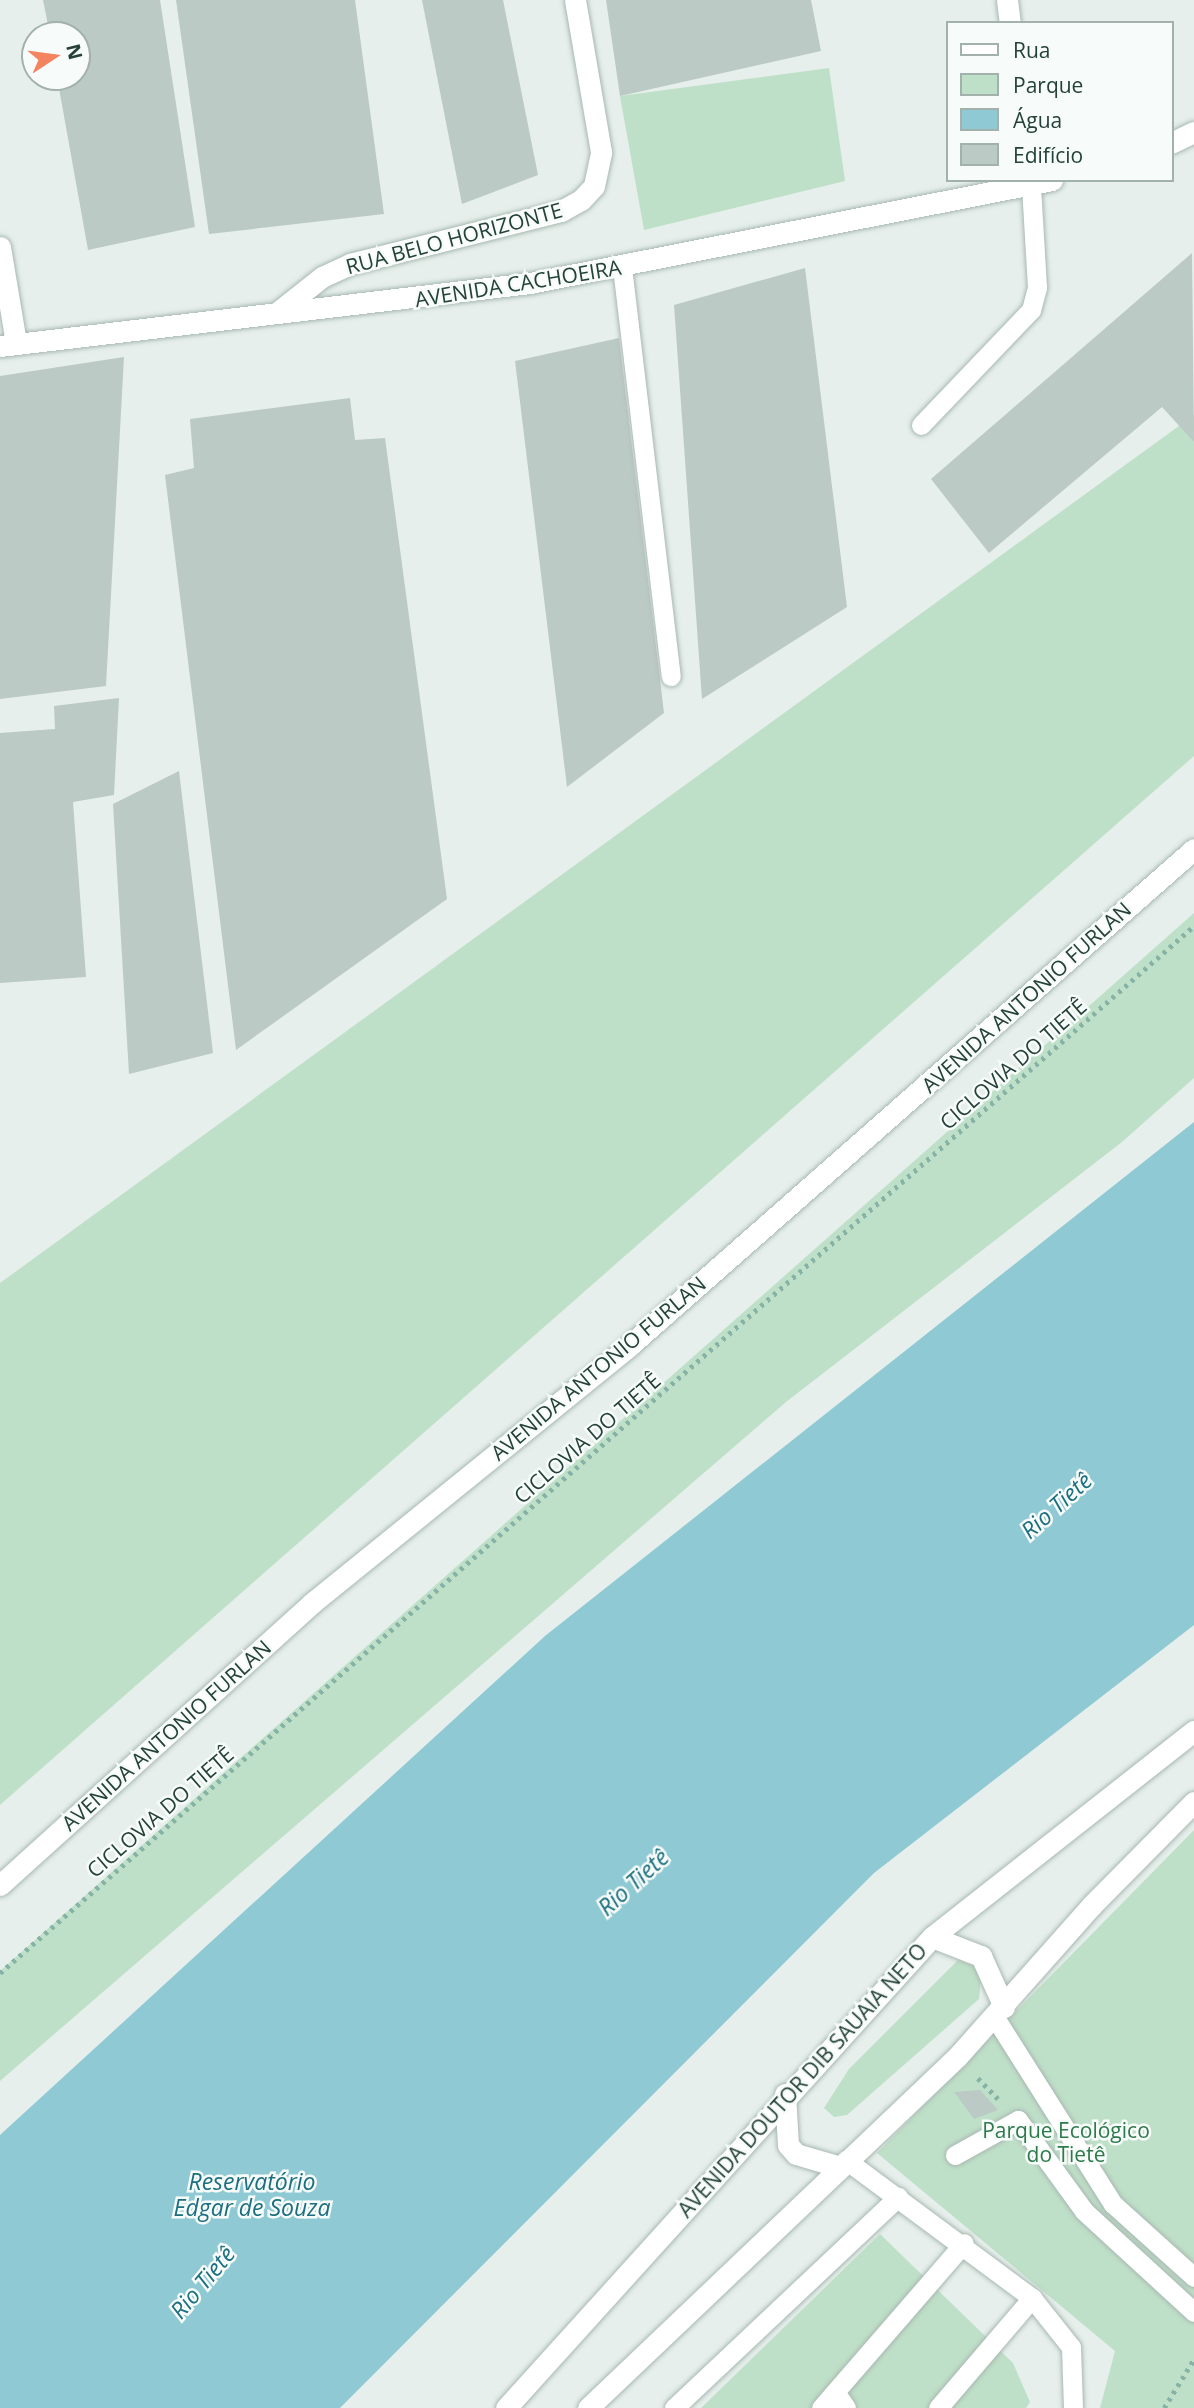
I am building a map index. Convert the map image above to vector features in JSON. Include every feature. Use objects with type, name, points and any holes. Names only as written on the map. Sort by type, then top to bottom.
[{"type":"main road","name":"RUA BELO HORIZONTE","points":[[278,313],[322,276],[350,264],[561,211],[594,186],[601,152],[599,111],[575,0]]},
{"type":"main road","points":[[1007,0],[1010,21]]},
{"type":"main road","points":[[1173,142],[1194,132]]},
{"type":"main road","name":"AVENIDA CACHOEIRA","points":[[8,344],[438,297],[622,267],[1030,183]]},
{"type":"main road","points":[[0,247],[8,344]]},
{"type":"main road","name":"AVENIDA ANTONIO FURLAN","points":[[0,1885],[312,1603],[629,1346],[1194,849]]},
{"type":"main road","name":"AVENIDA DOUTOR DIB SAUAIA NETO","points":[[506,2408],[785,2094],[932,1937],[1194,1731]]},
{"type":"main road","points":[[587,2408],[841,2163],[957,2057],[1092,1905],[1194,1802]]},
{"type":"main road","points":[[932,1937],[981,1956],[999,2012]]},
{"type":"main road","points":[[785,2094],[788,2145],[796,2154],[841,2163]]},
{"type":"lane","points":[[921,425],[1031,310],[1037,287],[1030,183]]},
{"type":"lane","points":[[622,267],[671,676]]},
{"type":"lane","points":[[999,2012],[1113,2204],[1194,2277]]},
{"type":"lane","points":[[955,2155],[1018,2120],[1084,2211],[1194,2312]]},
{"type":"lane","points":[[841,2163],[898,2197],[964,2244],[1032,2298],[1071,2347],[1073,2408]]},
{"type":"lane","points":[[674,2408],[898,2197]]},
{"type":"lane","points":[[821,2408],[840,2400],[964,2244]]},
{"type":"lane","points":[[938,2408],[1032,2298]]},
{"type":"path","name":"CICLOVIA DO TIETÊ","points":[[0,1973],[1194,926]]},
{"type":"path","points":[[957,2057],[1018,2120]]},
{"type":"path","points":[[1164,2408],[1194,2359]]},
{"type":"green space","points":[[829,68],[845,181],[644,230],[620,96]]},
{"type":"green space","points":[[1194,415],[1194,756],[0,1805],[0,1283]]},
{"type":"green space","points":[[1194,913],[1194,1078],[1122,1142],[786,1402],[0,2081],[0,1971]]},
{"type":"green space","name":"Parque Ecológico do Tietê","points":[[1194,1830],[1194,2408],[1100,2408],[1115,2351],[877,2153]]},
{"type":"green space","points":[[958,1960],[982,1969],[979,1999],[847,2115],[834,2117],[824,2108],[849,2069]]},
{"type":"green space","points":[[880,2234],[1013,2363],[1030,2402],[1026,2408],[701,2408]]},
{"type":"water","name":"Reservatório Edgar de Souza","points":[[1194,1122],[1194,1625],[874,1873],[340,2408],[0,2408],[0,2135],[545,1636]]},
{"type":"building","points":[[43,0],[160,0],[195,227],[88,250],[60,91],[91,91],[91,21],[47,21]]},
{"type":"building","points":[[176,0],[355,0],[384,214],[209,234]]},
{"type":"building","points":[[422,0],[503,0],[538,175],[462,204]]},
{"type":"building","points":[[606,0],[811,0],[821,51],[620,96]]},
{"type":"building","points":[[1192,253],[1194,442],[1162,407],[989,553],[931,479]]},
{"type":"building","points":[[805,268],[847,607],[702,699],[674,305]]},
{"type":"building","points":[[619,338],[664,713],[567,787],[515,361]]},
{"type":"building","points":[[124,357],[106,686],[0,699],[0,376]]},
{"type":"building","points":[[350,398],[355,440],[385,438],[447,899],[236,1050],[165,475],[194,468],[190,419]]},
{"type":"building","points":[[119,698],[114,795],[73,802],[86,977],[0,983],[0,733],[55,729],[54,706]]},
{"type":"building","points":[[179,771],[213,1053],[129,1074],[113,804]]},
{"type":"building","points":[[980,2090],[998,2110],[974,2119],[954,2092]]},
{"type":"water label","name":"Rio Tietê","points":[[1056,1505]]},
{"type":"water label","name":"Rio Tietê","points":[[633,1882]]},
{"type":"water label","name":"Rio Tietê","points":[[202,2282]]}]
